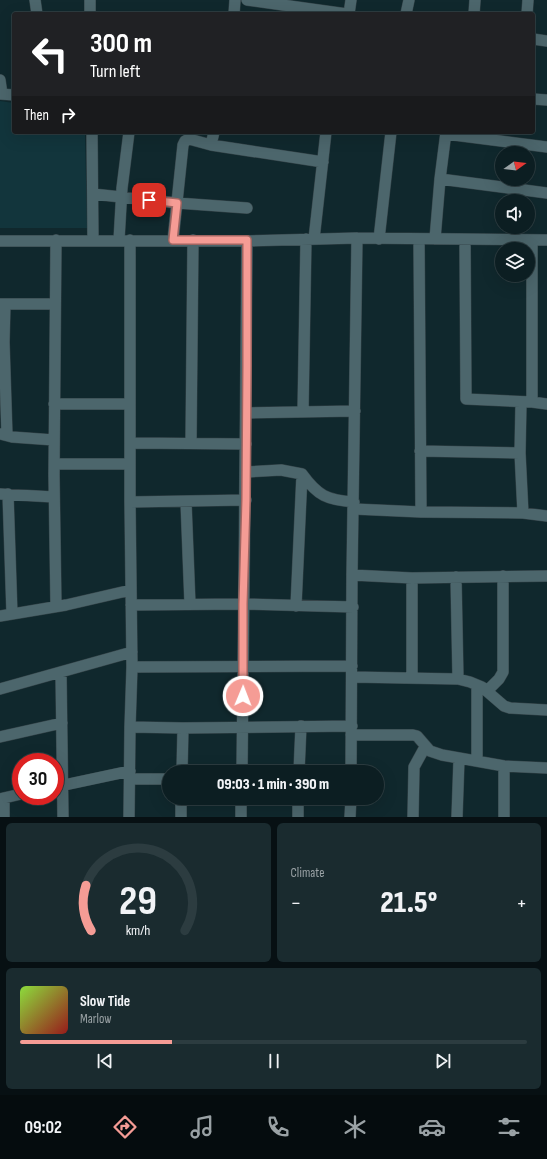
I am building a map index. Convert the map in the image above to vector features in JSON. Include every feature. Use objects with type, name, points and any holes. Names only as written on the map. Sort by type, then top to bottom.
[{"type":"street","points":[[35,0],[37,12]]},
{"type":"street","points":[[90,0],[90,12]]},
{"type":"street","points":[[234,12],[236,0]]},
{"type":"street","points":[[247,0],[329,12]]},
{"type":"street","points":[[348,12],[351,0]]},
{"type":"street","points":[[406,12],[409,0]]},
{"type":"street","points":[[474,12],[475,0]]},
{"type":"street","points":[[527,12],[528,0]]},
{"type":"street","points":[[535,39],[547,41]]},
{"type":"street","points":[[0,80],[1,94],[12,95]]},
{"type":"street","points":[[535,99],[547,100]]},
{"type":"street","points":[[92,134],[93,240]]},
{"type":"street","points":[[119,240],[121,196],[129,134]]},
{"type":"street","points":[[211,145],[214,134]]},
{"type":"street","points":[[303,412],[310,239],[323,162],[326,134]]},
{"type":"street","points":[[379,238],[391,134]]},
{"type":"street","points":[[435,239],[440,179],[446,134]]},
{"type":"street","points":[[453,134],[547,147]]},
{"type":"street","points":[[173,240],[183,145],[185,141],[189,139],[211,145],[323,162]]},
{"type":"street","points":[[440,179],[547,193]]},
{"type":"street","points":[[92,194],[177,203],[247,208]]},
{"type":"street","points":[[351,765],[357,238]]},
{"type":"street","points":[[0,240],[247,240],[357,238],[547,240]]},
{"type":"street","points":[[420,239],[421,512]]},
{"type":"street","points":[[56,240],[54,404],[54,568],[56,606]]},
{"type":"street","points":[[129,817],[132,667],[130,590],[130,240]]},
{"type":"street","points":[[191,443],[193,240]]},
{"type":"street","points":[[242,765],[244,665],[243,604],[246,500],[247,240]]},
{"type":"street","points":[[465,240],[466,399],[547,404]]},
{"type":"street","points":[[523,513],[520,453],[527,402],[532,240]]},
{"type":"street","points":[[54,440],[4,435],[4,342],[2,304],[55,304]]},
{"type":"street","points":[[54,404],[130,404]]},
{"type":"street","points":[[246,413],[355,412]]},
{"type":"street","points":[[130,443],[246,444]]},
{"type":"street","points":[[420,451],[520,453]]},
{"type":"street","points":[[54,464],[130,464]]},
{"type":"street","points":[[246,472],[281,470],[302,474],[311,487],[326,497],[354,506],[421,512],[523,513],[547,516]]},
{"type":"street","points":[[296,606],[302,474]]},
{"type":"street","points":[[12,614],[4,494],[54,498]]},
{"type":"street","points":[[130,502],[246,500]]},
{"type":"street","points":[[186,502],[190,604]]},
{"type":"street","points":[[352,575],[412,578],[547,576]]},
{"type":"street","points":[[482,688],[499,679],[503,672],[503,576]]},
{"type":"street","points":[[456,577],[458,679]]},
{"type":"street","points":[[412,578],[412,678]]},
{"type":"street","points":[[0,616],[130,590]]},
{"type":"street","points":[[131,605],[243,604],[353,607]]},
{"type":"street","points":[[0,689],[132,652]]},
{"type":"street","points":[[132,667],[244,665],[352,671],[412,678],[458,679],[470,682],[482,688],[504,706],[510,708],[547,710]]},
{"type":"street","points":[[61,673],[62,723],[61,753]]},
{"type":"street","points":[[477,761],[482,688]]},
{"type":"street","points":[[0,737],[62,723]]},
{"type":"street","points":[[130,727],[242,728],[301,726],[413,735],[417,736],[430,751],[442,756],[504,766],[547,768]]},
{"type":"street","points":[[299,765],[301,726]]},
{"type":"street","points":[[182,765],[183,728]]},
{"type":"street","points":[[413,817],[414,767],[425,746]]},
{"type":"street","points":[[457,817],[459,759]]},
{"type":"street","points":[[504,766],[504,817]]},
{"type":"street","points":[[64,785],[130,775],[162,778]]},
{"type":"street","points":[[4,817],[2,798],[12,796]]},
{"type":"street","points":[[61,805],[63,817]]},
{"type":"street","points":[[181,805],[181,817]]},
{"type":"street","points":[[241,805],[241,817]]},
{"type":"street","points":[[298,805],[298,817]]},
{"type":"street","points":[[350,817],[351,805]]},
{"type":"shaded area","points":[[0,101],[12,103],[12,134],[85,134],[87,228],[0,228]]},
{"type":"route","points":[[149,200],[177,203],[173,240],[247,240],[246,500],[243,604],[243,696]]}]
